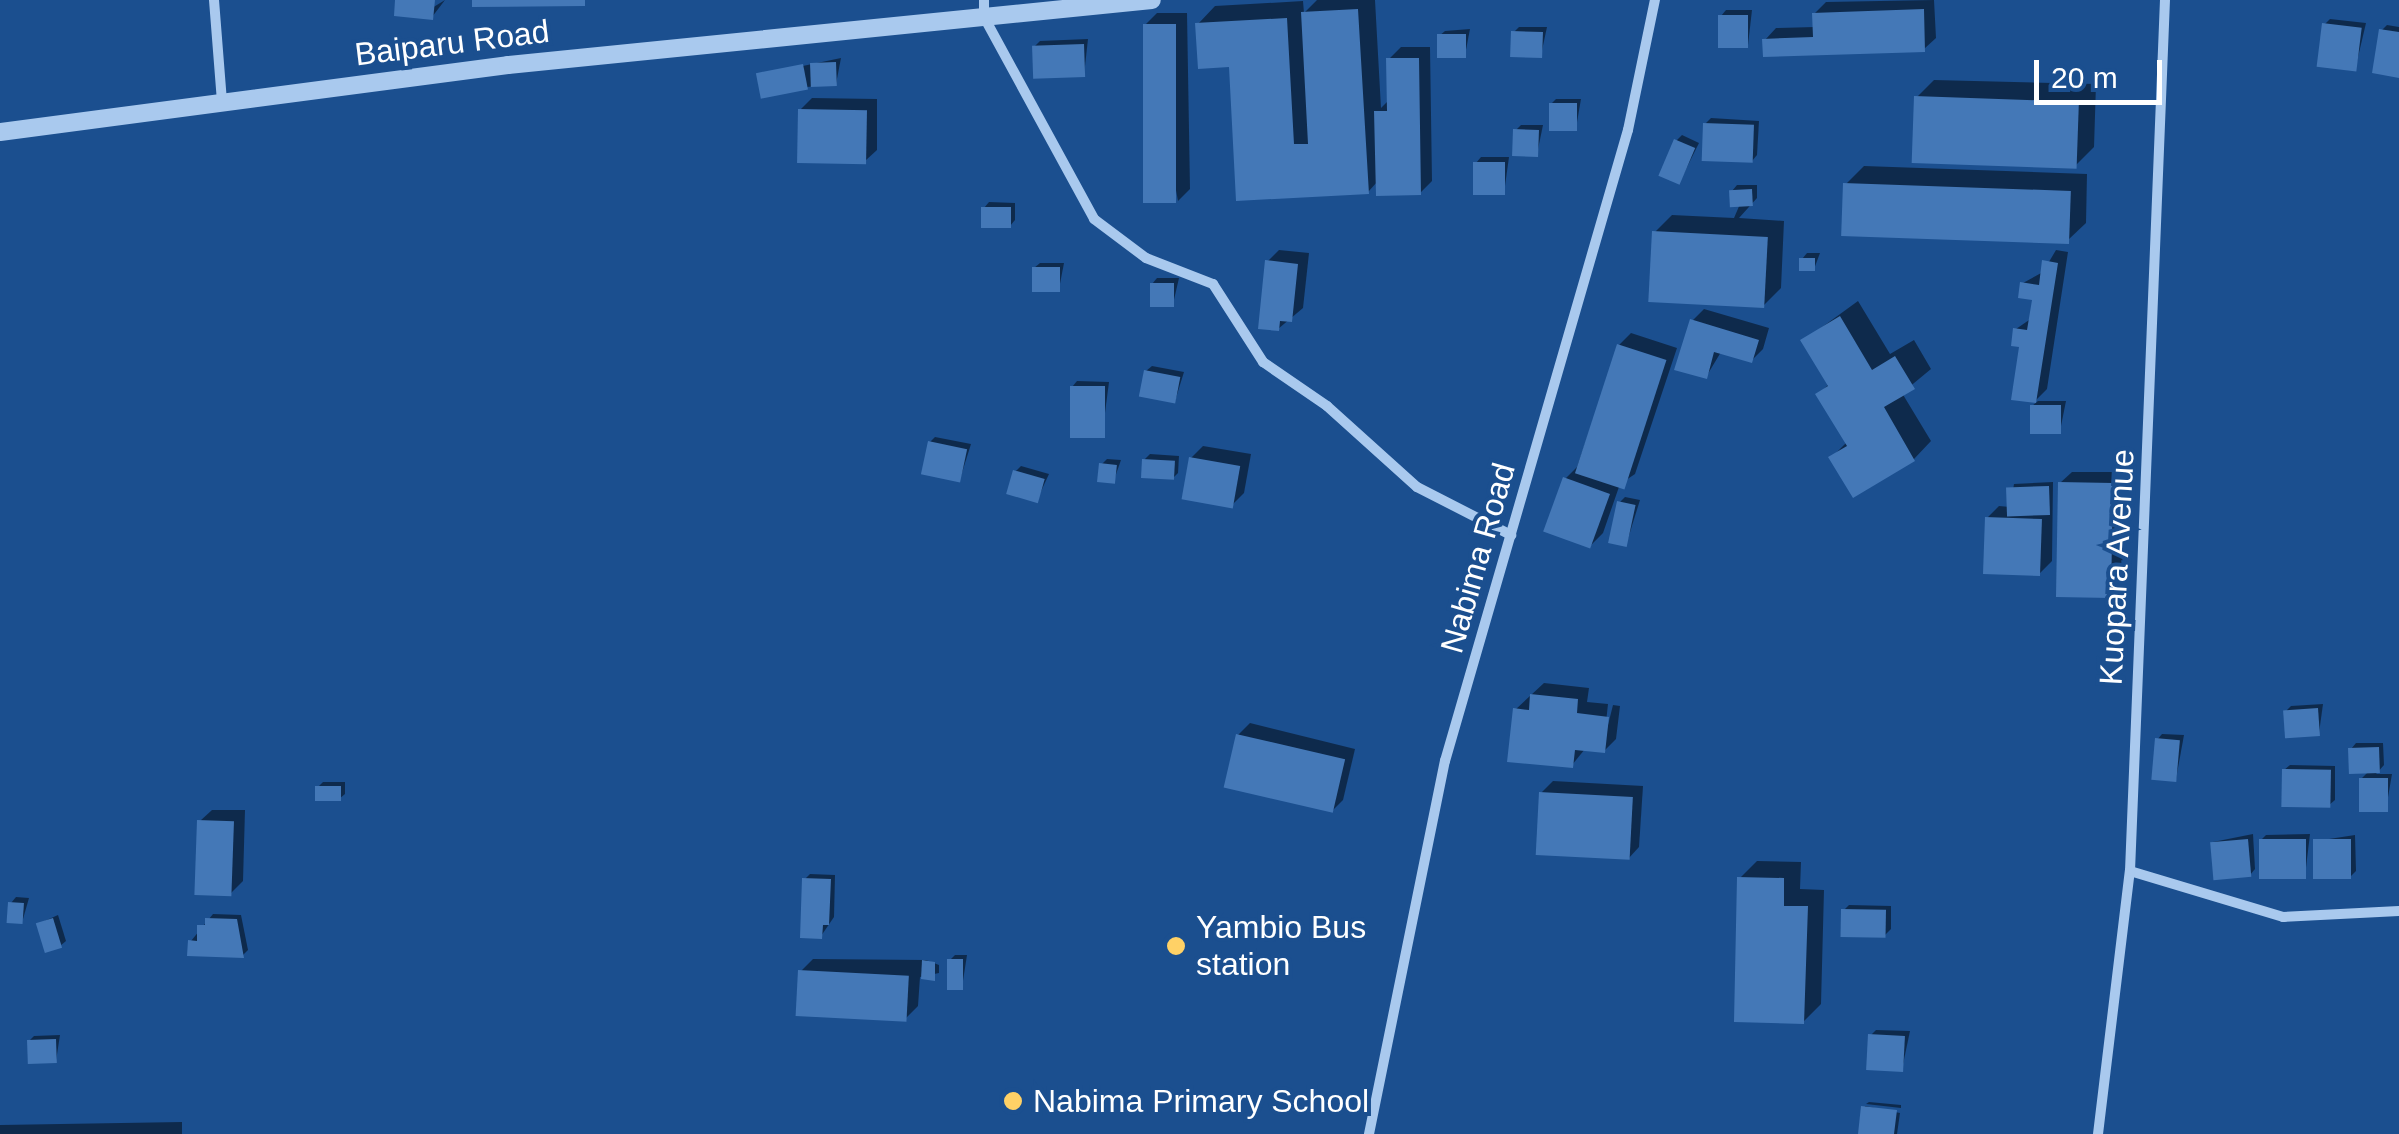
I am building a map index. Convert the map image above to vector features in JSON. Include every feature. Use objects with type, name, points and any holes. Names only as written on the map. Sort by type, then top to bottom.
[{"type":"street","points":[[214,0],[222,102]]},
{"type":"street","name":"Baiparu Road","points":[[0,132],[508,64],[984,8],[1152,0]]},
{"type":"street","name":"Nabima Road","points":[[1370,1134],[1445,761],[1628,130],[1656,0]]},
{"type":"street","name":"Kuopara Avenue","points":[[2098,1134],[2130,872],[2165,0]]},
{"type":"street","points":[[984,8],[1094,219],[1146,258],[1214,284],[1263,362],[1327,406],[1417,486],[1510,535]]},
{"type":"street","points":[[2130,872],[2283,917],[2399,911]]},
{"type":"building","points":[[395,0],[435,0],[433,20],[394,16]]},
{"type":"building","points":[[472,0],[585,0],[585,6],[472,7]]},
{"type":"building","points":[[1358,9],[1369,194],[1236,201],[1229,67],[1198,69],[1195,23],[1287,18],[1294,144],[1308,144],[1301,12]]},
{"type":"building","points":[[1924,9],[1925,52],[1763,57],[1762,39],[1813,37],[1812,13]]},
{"type":"building","points":[[1718,15],[1748,15],[1748,48],[1718,48]]},
{"type":"building","points":[[2322,23],[2362,28],[2356,72],[2317,67]]},
{"type":"building","points":[[1143,24],[1176,24],[1176,203],[1143,203]]},
{"type":"building","points":[[2379,29],[2399,32],[2399,78],[2372,73]]},
{"type":"building","points":[[1511,31],[1543,32],[1542,58],[1510,57]]},
{"type":"building","points":[[1437,34],[1466,34],[1466,58],[1437,58]]},
{"type":"building","points":[[1084,44],[1085,77],[1033,79],[1032,46]]},
{"type":"building","points":[[1386,58],[1419,58],[1421,195],[1376,196],[1374,111],[1387,111]]},
{"type":"building","points":[[836,62],[837,86],[811,87],[810,63]]},
{"type":"building","points":[[803,64],[808,90],[761,99],[756,73]]},
{"type":"building","points":[[1914,96],[2079,102],[2077,169],[1912,163]]},
{"type":"building","points":[[1549,103],[1577,103],[1577,131],[1549,131]]},
{"type":"building","points":[[798,109],[867,110],[866,164],[797,163]]},
{"type":"building","points":[[1703,123],[1754,125],[1753,163],[1702,161]]},
{"type":"building","points":[[1513,129],[1539,130],[1538,157],[1512,156]]},
{"type":"building","points":[[1674,139],[1695,148],[1680,185],[1658,176]]},
{"type":"building","points":[[1473,162],[1505,162],[1505,195],[1473,195]]},
{"type":"building","points":[[1843,183],[2071,191],[2069,244],[1841,236]]},
{"type":"building","points":[[1752,189],[1753,206],[1730,207],[1729,190]]},
{"type":"building","points":[[981,207],[1011,207],[1011,228],[981,228]]},
{"type":"building","points":[[1652,231],[1768,237],[1764,308],[1648,302]]},
{"type":"building","points":[[1799,258],[1815,258],[1815,271],[1799,271]]},
{"type":"building","points":[[1265,260],[1298,264],[1292,322],[1280,321],[1279,331],[1258,329]]},
{"type":"building","points":[[2042,260],[2058,263],[2036,403],[2011,400],[2019,347],[2011,346],[2013,328],[2027,330],[2032,300],[2018,298],[2020,282],[2039,285]]},
{"type":"building","points":[[1032,267],[1060,267],[1060,292],[1032,292]]},
{"type":"building","points":[[1150,283],[1174,283],[1174,307],[1150,307]]},
{"type":"building","points":[[1840,316],[1872,370],[1895,356],[1915,389],[1884,407],[1915,461],[1853,498],[1828,457],[1847,446],[1815,394],[1828,386],[1800,340]]},
{"type":"building","points":[[1690,319],[1759,340],[1752,363],[1714,352],[1707,379],[1674,370]]},
{"type":"building","points":[[1617,344],[1666,360],[1624,489],[1575,473]]},
{"type":"building","points":[[1144,370],[1180,377],[1175,404],[1139,397]]},
{"type":"building","points":[[1070,386],[1105,386],[1105,438],[1070,438]]},
{"type":"building","points":[[2030,405],[2061,405],[2061,434],[2030,434]]},
{"type":"building","points":[[928,441],[967,449],[960,483],[921,474]]},
{"type":"building","points":[[1189,457],[1240,466],[1233,508],[1182,499]]},
{"type":"building","points":[[1142,459],[1175,461],[1174,480],[1141,478]]},
{"type":"building","points":[[1099,463],[1117,465],[1115,484],[1097,482]]},
{"type":"building","points":[[1013,470],[1045,479],[1038,503],[1006,494]]},
{"type":"building","points":[[1563,477],[1610,494],[1590,549],[1543,532]]},
{"type":"building","points":[[2058,482],[2113,483],[2111,598],[2056,597]]},
{"type":"building","points":[[2049,486],[2050,515],[2007,516],[2006,488]]},
{"type":"building","points":[[1617,501],[1636,505],[1627,547],[1608,543]]},
{"type":"building","points":[[1985,517],[2042,519],[2040,576],[1983,574]]},
{"type":"building","points":[[1530,694],[1578,699],[1577,713],[1609,717],[1605,753],[1575,750],[1573,768],[1507,762],[1513,708],[1529,710]]},
{"type":"building","points":[[2318,708],[2320,736],[2285,738],[2283,710]]},
{"type":"building","points":[[1236,734],[1345,759],[1333,813],[1224,788]]},
{"type":"building","points":[[2155,738],[2180,740],[2176,782],[2151,780]]},
{"type":"building","points":[[2379,747],[2380,773],[2349,774],[2348,748]]},
{"type":"building","points":[[2282,769],[2331,770],[2330,808],[2281,807]]},
{"type":"building","points":[[2359,778],[2388,778],[2388,812],[2359,812]]},
{"type":"building","points":[[315,786],[341,786],[341,801],[315,801]]},
{"type":"building","points":[[1539,792],[1633,797],[1630,860],[1536,855]]},
{"type":"building","points":[[197,820],[234,821],[231,896],[194,895]]},
{"type":"building","points":[[2248,839],[2251,877],[2213,880],[2210,842]]},
{"type":"building","points":[[2259,839],[2306,839],[2306,879],[2259,879]]},
{"type":"building","points":[[2313,839],[2351,839],[2351,879],[2313,879]]},
{"type":"building","points":[[1737,877],[1784,878],[1784,906],[1808,906],[1804,1024],[1734,1022]]},
{"type":"building","points":[[802,878],[831,879],[829,925],[823,925],[822,939],[800,938]]},
{"type":"building","points":[[8,902],[24,903],[22,924],[7,923]]},
{"type":"building","points":[[1841,909],[1886,910],[1886,938],[1841,937]]},
{"type":"building","points":[[53,918],[62,948],[45,953],[36,923]]},
{"type":"building","points":[[205,918],[237,919],[244,958],[187,956],[188,940],[197,941],[197,925],[205,925]]},
{"type":"building","points":[[947,959],[963,959],[963,990],[947,990]]},
{"type":"building","points":[[922,960],[935,962],[935,981],[921,979]]},
{"type":"building","points":[[798,970],[909,976],[906,1022],[796,1016]]},
{"type":"building","points":[[1868,1034],[1905,1036],[1903,1072],[1866,1070]]},
{"type":"building","points":[[56,1039],[57,1063],[28,1064],[27,1040]]},
{"type":"building","points":[[1861,1106],[1897,1110],[1894,1134],[1858,1134]]},
{"type":"place","name":"Yambio Bus station","points":[[1176,946]]},
{"type":"place","name":"Nabima Primary School","points":[[1013,1101]]}]
